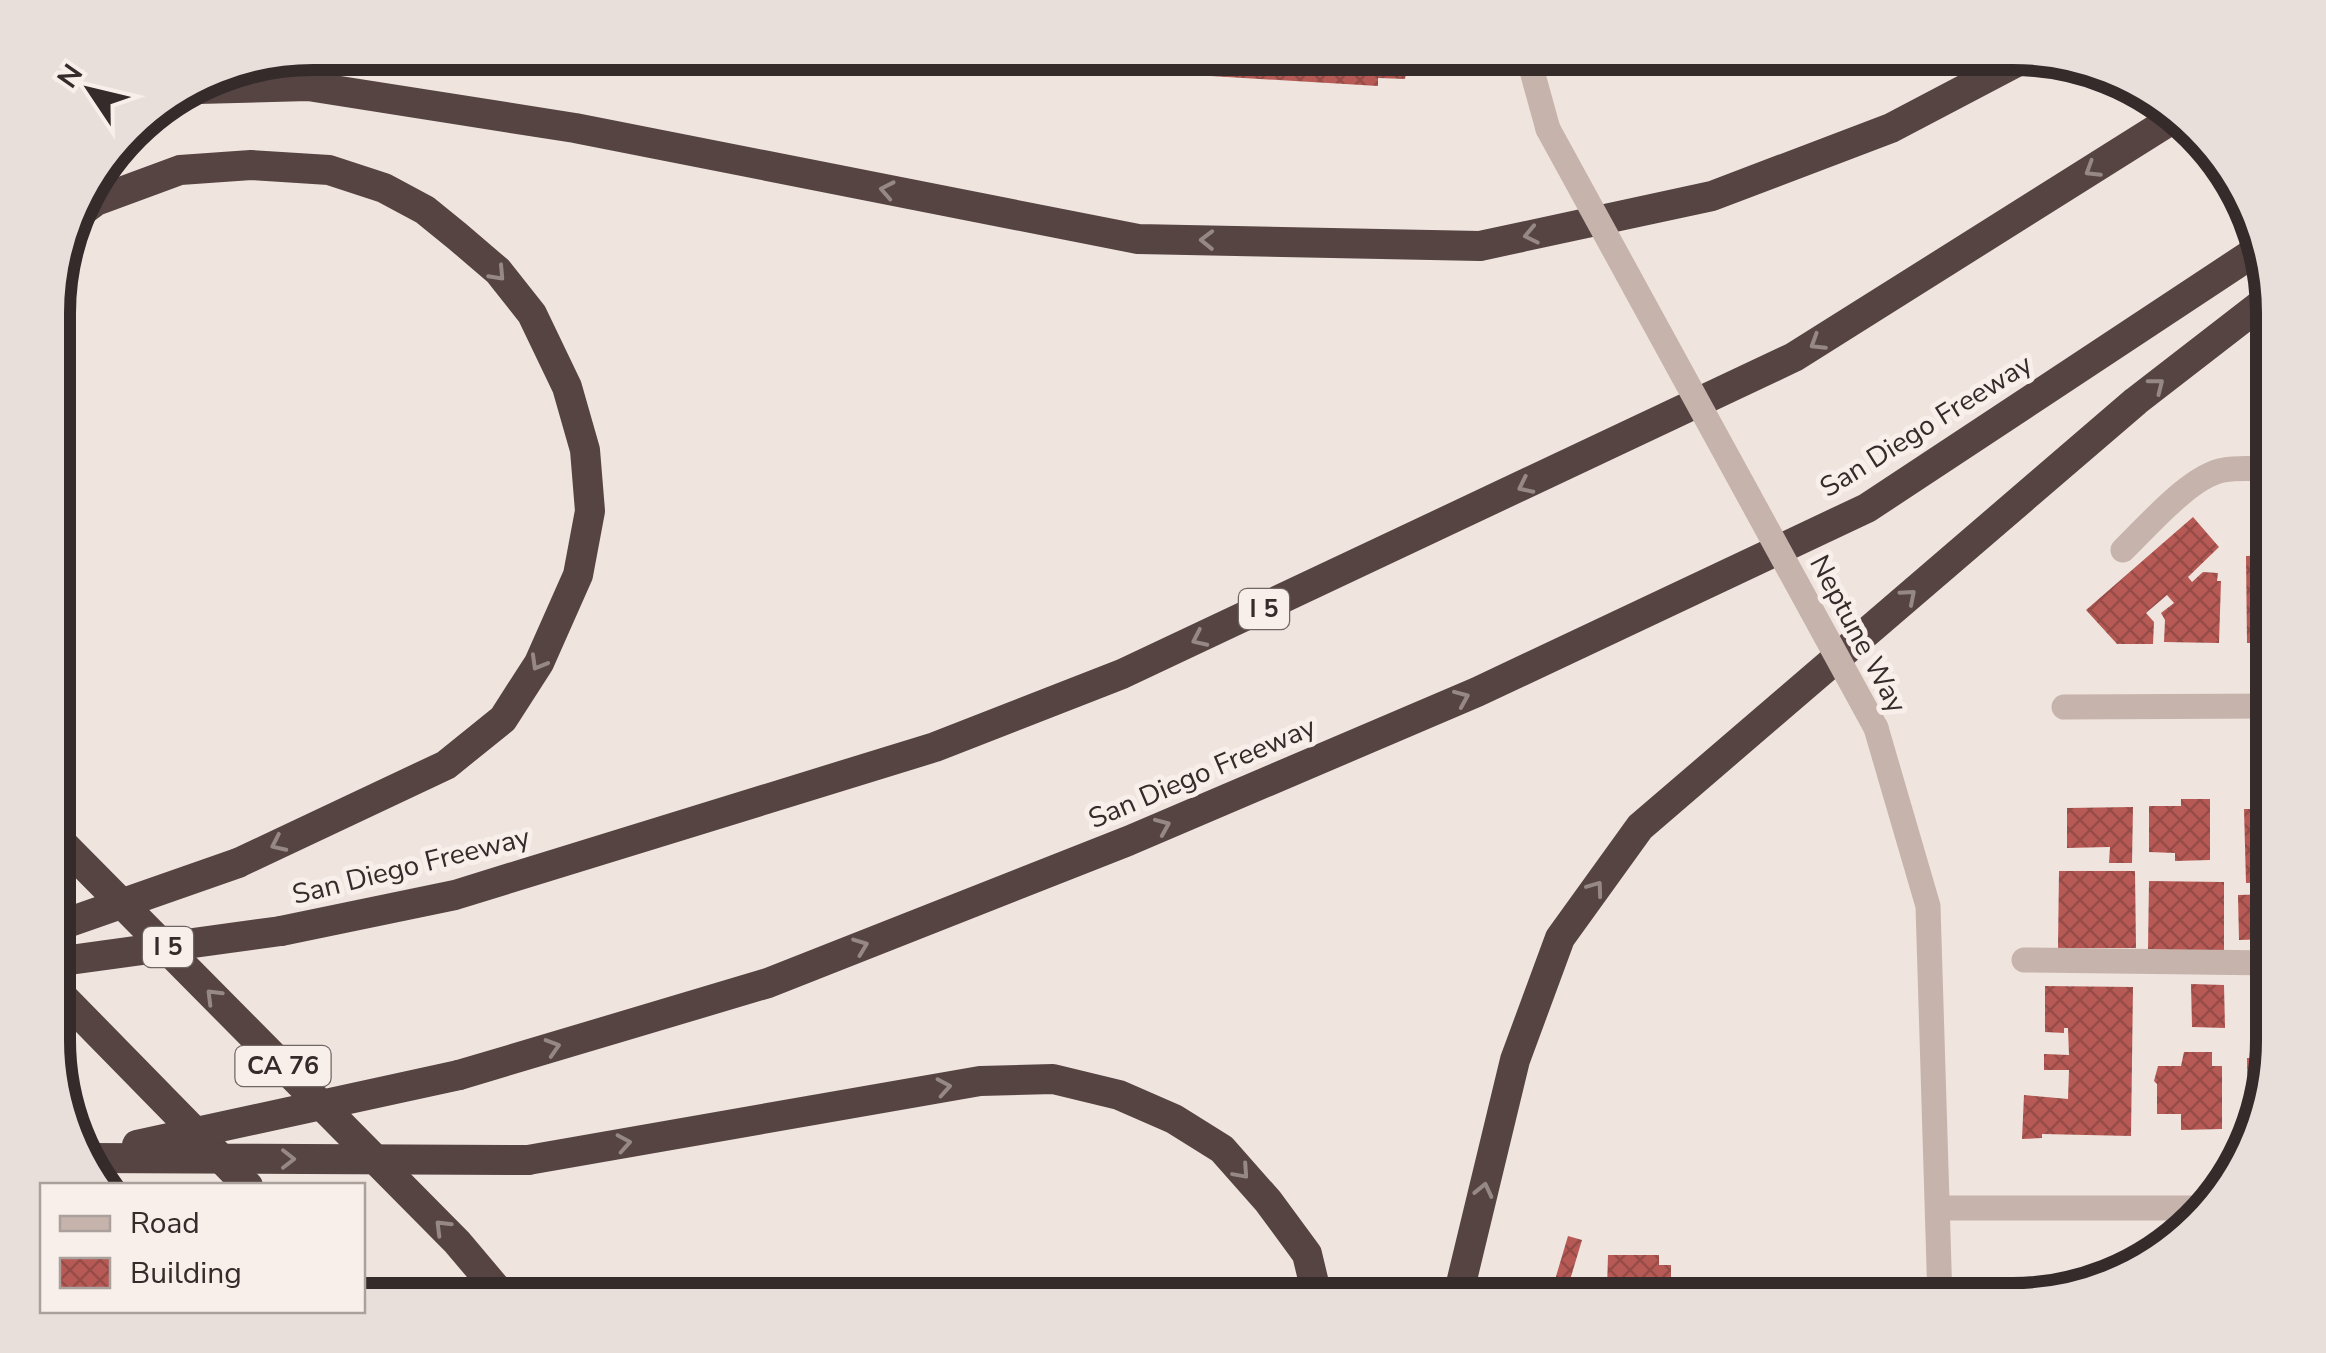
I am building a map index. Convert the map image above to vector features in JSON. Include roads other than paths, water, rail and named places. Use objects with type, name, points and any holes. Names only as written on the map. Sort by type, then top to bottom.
[{"type":"highway","points":[[305,70],[559,125],[1138,239],[1480,246],[1712,196],[1891,128],[2001,70]]},
{"type":"highway","points":[[219,88],[308,86],[559,125]]},
{"type":"highway","name":"San Diego Freeway","points":[[70,960],[282,931],[455,895],[935,747],[1122,674],[1794,357],[2165,124]]},
{"type":"highway","points":[[70,921],[238,863],[446,765],[503,719],[540,663],[578,575],[590,511],[585,450],[567,387],[532,314],[498,271],[425,210],[384,188],[329,170],[251,165],[180,170],[98,200]]},
{"type":"highway","name":"San Diego Freeway","points":[[99,1154],[459,1075],[768,982],[1128,841],[1477,692],[1867,508],[2249,256]]},
{"type":"highway","points":[[1461,1282],[1515,1060],[1560,938],[1640,827],[2136,401],[2255,309]]},
{"type":"highway","name":"CA 76","points":[[70,851],[457,1242],[492,1283]]},
{"type":"highway","points":[[70,1004],[245,1183]]},
{"type":"highway","points":[[100,1157],[528,1160],[980,1081],[1054,1080],[1119,1095],[1174,1119],[1222,1150],[1268,1200],[1307,1254],[1314,1282]]},
{"type":"street","name":"Neptune Way","points":[[1532,70],[1548,129],[1876,728],[1928,906],[1940,1282]]},
{"type":"street","points":[[2123,550],[2206,476],[2223,470],[2255,469]]},
{"type":"street","points":[[2064,707],[2255,706]]},
{"type":"street","points":[[2024,960],[2255,963]]},
{"type":"street","points":[[1939,1208],[2188,1208]]}]
